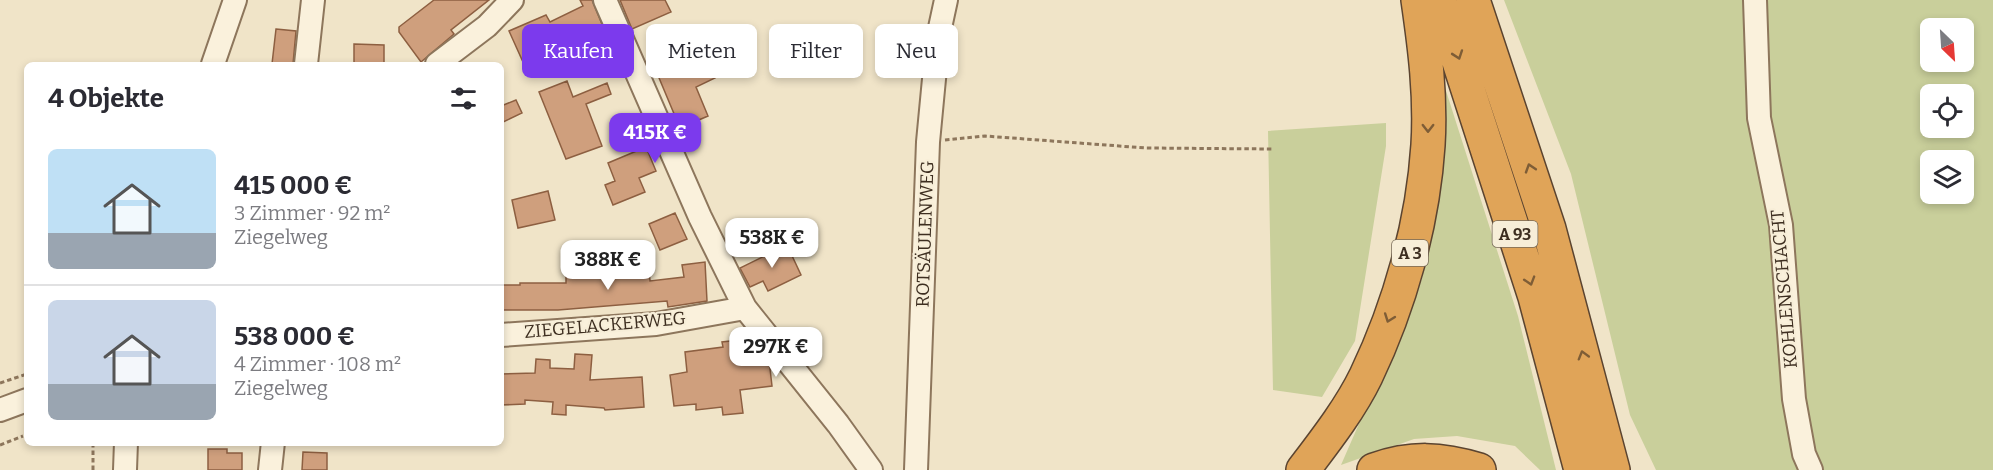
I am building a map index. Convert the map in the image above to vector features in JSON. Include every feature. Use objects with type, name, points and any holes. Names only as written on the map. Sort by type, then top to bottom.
[{"type":"highway","name":"A 3","points":[[1303,470],[1325,441],[1366,377],[1390,318],[1418,222],[1428,145],[1428,102],[1425,48],[1418,0]]},
{"type":"highway","name":"A 93","points":[[1439,0],[1535,297],[1581,470]]},
{"type":"highway","name":"A 93","points":[[1473,0],[1549,229],[1613,470]]},
{"type":"highway","name":"A 93","points":[[1599,412],[1636,470]]},
{"type":"highway","points":[[1374,470],[1410,460],[1452,461],[1479,470]]},
{"type":"street","points":[[214,62],[235,0]]},
{"type":"street","points":[[306,62],[313,0]]},
{"type":"street","points":[[440,62],[487,26],[512,0]]},
{"type":"street","points":[[605,0],[700,217],[745,308],[838,424],[871,470]]},
{"type":"street","name":"ROTSÄULENWEG","points":[[916,470],[928,142],[938,37],[946,0]]},
{"type":"street","name":"KOHLENSCHACHT","points":[[1755,0],[1759,118],[1781,225],[1794,399],[1804,454],[1811,470]]},
{"type":"street","name":"ZIEGELACKERWEG","points":[[504,335],[656,324],[745,308]]},
{"type":"street","points":[[0,410],[20,386]]},
{"type":"street","points":[[125,470],[126,446]]},
{"type":"street","points":[[270,470],[273,446]]},
{"type":"path","points":[[928,142],[985,136],[1146,148],[1274,149]]},
{"type":"path","points":[[0,383],[20,386]]},
{"type":"path","points":[[0,445],[23,436]]},
{"type":"path","points":[[93,446],[93,470]]},
{"type":"green space","points":[[1504,0],[1993,0],[1993,470],[1656,470],[1630,415],[1571,174]]},
{"type":"green space","points":[[1440,72],[1518,316],[1556,470],[1540,470],[1515,446],[1457,436],[1414,439],[1341,465],[1422,279],[1439,165]]},
{"type":"green space","points":[[1386,123],[1386,146],[1355,341],[1322,397],[1273,390],[1268,131]]},
{"type":"building","points":[[434,0],[489,0],[451,30],[454,34],[421,62],[399,32],[399,27]]},
{"type":"building","points":[[580,0],[592,0],[602,24],[525,24],[546,15],[550,22],[583,6]]},
{"type":"building","points":[[620,0],[665,0],[671,12],[634,28],[634,24],[630,24]]},
{"type":"building","points":[[522,25],[522,60],[509,31]]},
{"type":"building","points":[[276,29],[296,31],[293,62],[272,62]]},
{"type":"building","points":[[354,44],[384,45],[384,62],[354,62]]},
{"type":"building","points":[[659,78],[715,78],[696,87],[708,116],[680,128]]},
{"type":"building","points":[[567,81],[573,97],[607,83],[611,94],[586,104],[602,146],[566,159],[539,92]]},
{"type":"building","points":[[516,100],[522,113],[504,122],[504,105]]},
{"type":"building","points":[[646,147],[656,171],[639,178],[645,192],[613,205],[605,185],[615,181],[608,163]]},
{"type":"building","points":[[548,191],[555,220],[518,228],[512,200]]},
{"type":"building","points":[[675,213],[687,239],[660,250],[649,224]]},
{"type":"building","points":[[787,245],[801,275],[768,291],[763,281],[750,287],[740,268]]},
{"type":"building","points":[[705,262],[707,301],[668,307],[667,301],[558,310],[504,310],[504,285],[566,283],[566,277],[649,269],[650,281],[684,277],[682,265]]},
{"type":"building","points":[[748,339],[751,356],[765,355],[769,360],[772,386],[740,390],[743,413],[723,415],[722,407],[696,410],[696,404],[674,406],[670,375],[687,372],[685,352],[723,347],[722,342]]},
{"type":"building","points":[[575,354],[592,355],[590,380],[642,377],[644,407],[605,410],[604,408],[566,405],[566,415],[552,414],[553,402],[525,400],[525,404],[504,405],[504,374],[535,373],[536,359],[550,360],[550,368],[574,369]]},
{"type":"building","points":[[208,449],[227,449],[227,453],[242,453],[242,470],[208,470]]},
{"type":"building","points":[[303,452],[327,453],[327,470],[302,470]]}]
